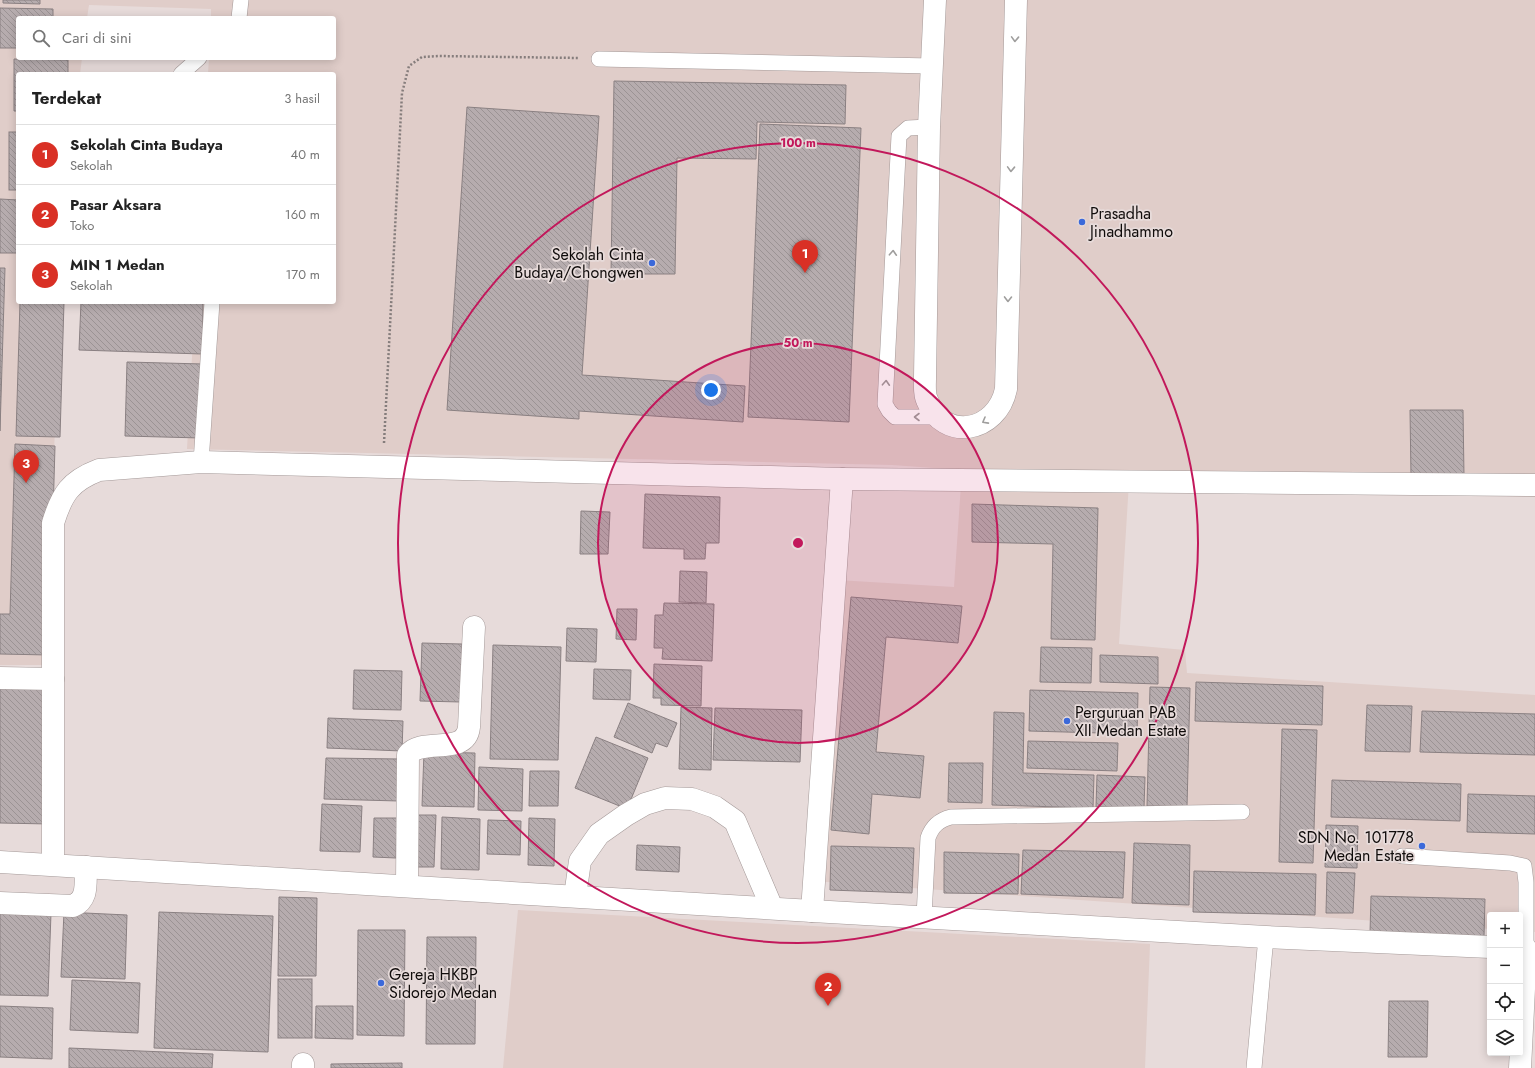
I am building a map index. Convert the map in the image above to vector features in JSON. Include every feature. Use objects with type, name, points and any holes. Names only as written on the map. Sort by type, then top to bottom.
[{"type":"street","points":[[935,0],[929,127],[925,378],[926,399],[937,416],[953,425],[971,427],[984,423],[996,413],[1001,406],[1006,389],[1016,0]]},
{"type":"street","points":[[53,864],[53,523],[60,500],[73,484],[84,476],[99,470],[201,462],[842,479],[1535,485]]},
{"type":"street","points":[[812,911],[842,479]]},
{"type":"street","points":[[407,886],[408,755],[415,748],[459,742],[466,736],[469,727],[474,627]]},
{"type":"street","points":[[0,678],[53,679]]},
{"type":"street","points":[[575,896],[580,861],[599,834],[645,804],[665,798],[692,799],[715,807],[735,821],[772,908]]},
{"type":"street","points":[[0,862],[1266,937],[1487,947]]},
{"type":"street","points":[[0,904],[72,906],[80,903],[84,898],[86,867]]},
{"type":"street","points":[[1520,1068],[1527,949]]},
{"type":"lane","points":[[239,16],[241,0]]},
{"type":"lane","points":[[599,58],[932,66]]},
{"type":"lane","points":[[183,72],[197,60]]},
{"type":"lane","points":[[929,127],[908,128],[899,136],[885,404],[889,411],[895,416],[937,416]]},
{"type":"lane","points":[[201,462],[212,304]]},
{"type":"lane","points":[[924,917],[928,838],[930,831],[942,819],[959,817],[1242,812]]},
{"type":"lane","points":[[1402,856],[1510,863],[1524,866],[1526,882],[1527,949]]},
{"type":"lane","points":[[1254,1068],[1266,937]]},
{"type":"path","points":[[383,466],[402,94],[409,66],[422,57],[438,56],[599,58]]},
{"type":"shaded area","points":[[0,0],[1535,0],[1535,497],[1129,482],[1119,644],[1185,650],[1187,673],[1535,695],[1535,932],[1523,931],[1523,912],[1487,912],[1487,929],[813,881],[837,580],[954,587],[962,470],[892,465],[187,449],[195,304],[336,304],[336,72],[208,72],[209,60],[336,60],[336,16],[211,16],[211,9],[89,5],[87,16],[16,16],[16,60],[82,60],[80,72],[16,72],[16,304],[61,304],[44,665],[0,665]]},
{"type":"shaded area","points":[[518,910],[1150,944],[1145,1068],[503,1068]]},
{"type":"building","points":[[3,0],[40,0],[40,4],[3,3]]},
{"type":"building","points":[[0,8],[53,9],[53,16],[16,16],[16,48],[0,48]]},
{"type":"building","points":[[14,59],[68,60],[68,72],[16,72],[16,111],[14,111]]},
{"type":"building","points":[[614,81],[846,85],[845,124],[757,122],[756,159],[677,158],[675,274],[611,274]]},
{"type":"building","points":[[467,107],[599,116],[582,375],[745,386],[743,422],[579,411],[579,419],[447,410]]},
{"type":"building","points":[[760,124],[861,128],[849,422],[748,417]]},
{"type":"building","points":[[9,132],[16,132],[16,190],[9,190]]},
{"type":"building","points":[[0,199],[16,200],[16,253],[0,253]]},
{"type":"building","points":[[0,268],[5,268],[0,431]]},
{"type":"building","points":[[20,304],[64,304],[60,437],[16,436]]},
{"type":"building","points":[[81,304],[203,304],[202,354],[79,350]]},
{"type":"building","points":[[127,362],[203,364],[201,438],[125,436]]},
{"type":"building","points":[[1410,410],[1463,410],[1464,476],[1411,477]]},
{"type":"building","points":[[15,444],[55,446],[49,655],[0,654],[0,614],[10,614]]},
{"type":"building","points":[[645,494],[720,497],[719,543],[706,543],[705,559],[684,559],[684,549],[643,548]]},
{"type":"building","points":[[972,504],[1098,508],[1095,640],[1051,639],[1053,544],[972,542]]},
{"type":"building","points":[[581,511],[610,512],[608,554],[580,554]]},
{"type":"building","points":[[680,571],[707,572],[706,603],[679,602]]},
{"type":"building","points":[[851,597],[962,606],[958,643],[886,637],[876,752],[924,756],[920,798],[872,794],[869,834],[831,830]]},
{"type":"building","points":[[664,603],[714,604],[712,661],[662,659],[663,648],[654,648],[655,615],[663,615]]},
{"type":"building","points":[[617,609],[637,609],[636,640],[616,639]]},
{"type":"building","points":[[567,628],[597,629],[596,662],[566,661]]},
{"type":"building","points":[[422,643],[462,644],[461,702],[420,701]]},
{"type":"building","points":[[493,645],[561,647],[558,760],[490,759]]},
{"type":"building","points":[[1041,647],[1092,648],[1091,683],[1040,682]]},
{"type":"building","points":[[1100,655],[1158,657],[1158,684],[1100,682]]},
{"type":"building","points":[[654,664],[702,666],[701,706],[661,705],[661,698],[653,698]]},
{"type":"building","points":[[594,669],[631,670],[630,700],[593,699]]},
{"type":"building","points":[[354,670],[402,671],[401,710],[353,709]]},
{"type":"building","points":[[1196,682],[1323,686],[1322,725],[1195,721]]},
{"type":"building","points":[[0,683],[51,683],[49,824],[0,823]]},
{"type":"building","points":[[1150,687],[1190,688],[1187,807],[1147,806]]},
{"type":"building","points":[[1030,690],[1138,693],[1137,734],[1029,731]]},
{"type":"building","points":[[628,703],[677,723],[667,747],[656,743],[652,753],[614,737]]},
{"type":"building","points":[[1367,705],[1412,706],[1410,752],[1365,751]]},
{"type":"building","points":[[681,707],[712,708],[711,770],[679,769]]},
{"type":"building","points":[[715,708],[802,710],[800,762],[713,760]]},
{"type":"building","points":[[1422,711],[1535,714],[1535,755],[1420,752]]},
{"type":"building","points":[[994,712],[1024,713],[1023,773],[1094,775],[1093,808],[992,805]]},
{"type":"building","points":[[328,718],[403,721],[402,751],[327,748]]},
{"type":"building","points":[[1282,729],[1317,730],[1313,863],[1279,862]]},
{"type":"building","points":[[596,737],[648,758],[627,809],[575,788]]},
{"type":"building","points":[[1028,741],[1118,743],[1117,771],[1027,768]]},
{"type":"building","points":[[424,752],[475,753],[474,807],[422,806]]},
{"type":"building","points":[[326,758],[400,759],[399,801],[324,799]]},
{"type":"building","points":[[949,763],[983,763],[982,803],[948,802]]},
{"type":"building","points":[[479,767],[523,769],[522,811],[478,810]]},
{"type":"building","points":[[530,771],[559,771],[558,806],[529,806]]},
{"type":"building","points":[[1097,775],[1145,777],[1144,808],[1096,807]]},
{"type":"building","points":[[1332,780],[1461,784],[1460,821],[1331,817]]},
{"type":"building","points":[[1468,794],[1535,796],[1535,834],[1467,832]]},
{"type":"building","points":[[322,804],[362,806],[360,852],[320,851]]},
{"type":"building","points":[[416,815],[436,815],[434,867],[415,867]]},
{"type":"building","points":[[442,817],[480,819],[479,870],[441,869]]},
{"type":"building","points":[[374,818],[397,818],[396,858],[373,857]]},
{"type":"building","points":[[529,818],[555,819],[554,866],[528,865]]},
{"type":"building","points":[[488,820],[521,821],[520,855],[487,854]]},
{"type":"building","points":[[1326,825],[1358,826],[1357,868],[1325,867]]},
{"type":"building","points":[[1134,843],[1190,845],[1189,905],[1132,903]]},
{"type":"building","points":[[637,845],[680,847],[679,872],[636,870]]},
{"type":"building","points":[[831,846],[914,848],[912,893],[830,890]]},
{"type":"building","points":[[1023,850],[1125,852],[1123,898],[1021,894]]},
{"type":"building","points":[[944,852],[1019,854],[1018,894],[944,893]]},
{"type":"building","points":[[1194,871],[1316,874],[1315,915],[1193,912]]},
{"type":"building","points":[[1327,872],[1355,873],[1353,913],[1326,913]]},
{"type":"building","points":[[1371,896],[1485,899],[1484,936],[1370,933]]},
{"type":"building","points":[[279,897],[317,898],[316,976],[278,976]]},
{"type":"building","points":[[0,911],[51,913],[48,996],[0,995]]},
{"type":"building","points":[[64,912],[127,915],[125,979],[61,977]]},
{"type":"building","points":[[159,912],[273,916],[268,1052],[154,1048]]},
{"type":"building","name":"Gereja HKBP Sidorejo Medan","points":[[358,930],[405,930],[404,1036],[357,1035]]},
{"type":"building","points":[[427,937],[476,937],[475,1044],[426,1044]]},
{"type":"building","points":[[278,979],[312,979],[312,1038],[278,1038]]},
{"type":"building","points":[[72,980],[140,983],[138,1033],[70,1030]]},
{"type":"building","points":[[1389,1001],[1428,1001],[1427,1057],[1388,1057]]},
{"type":"building","points":[[0,1006],[53,1008],[52,1059],[0,1057]]},
{"type":"building","points":[[316,1006],[353,1006],[353,1039],[315,1038]]},
{"type":"building","points":[[69,1048],[213,1054],[212,1068],[69,1068]]},
{"type":"building","points":[[402,1063],[402,1068],[331,1068],[331,1064]]},
{"type":"place","name":"Prasadha Jinadhammo","points":[[1082,222]]},
{"type":"place","name":"Sekolah Cinta Budaya/Chongwen","points":[[652,263]]},
{"type":"place","name":"Sekolah Cinta Budaya","points":[[805,273]]},
{"type":"place","name":"MIN 1 Medan","points":[[26,483]]},
{"type":"place","name":"Perguruan PAB XII Medan Estate","points":[[1067,721]]},
{"type":"place","name":"SDN No. 101778 Medan Estate","points":[[1422,846]]},
{"type":"place","name":"Gereja HKBP Sidorejo Medan","points":[[381,983]]},
{"type":"place","name":"Pasar Aksara","points":[[828,1006]]}]
